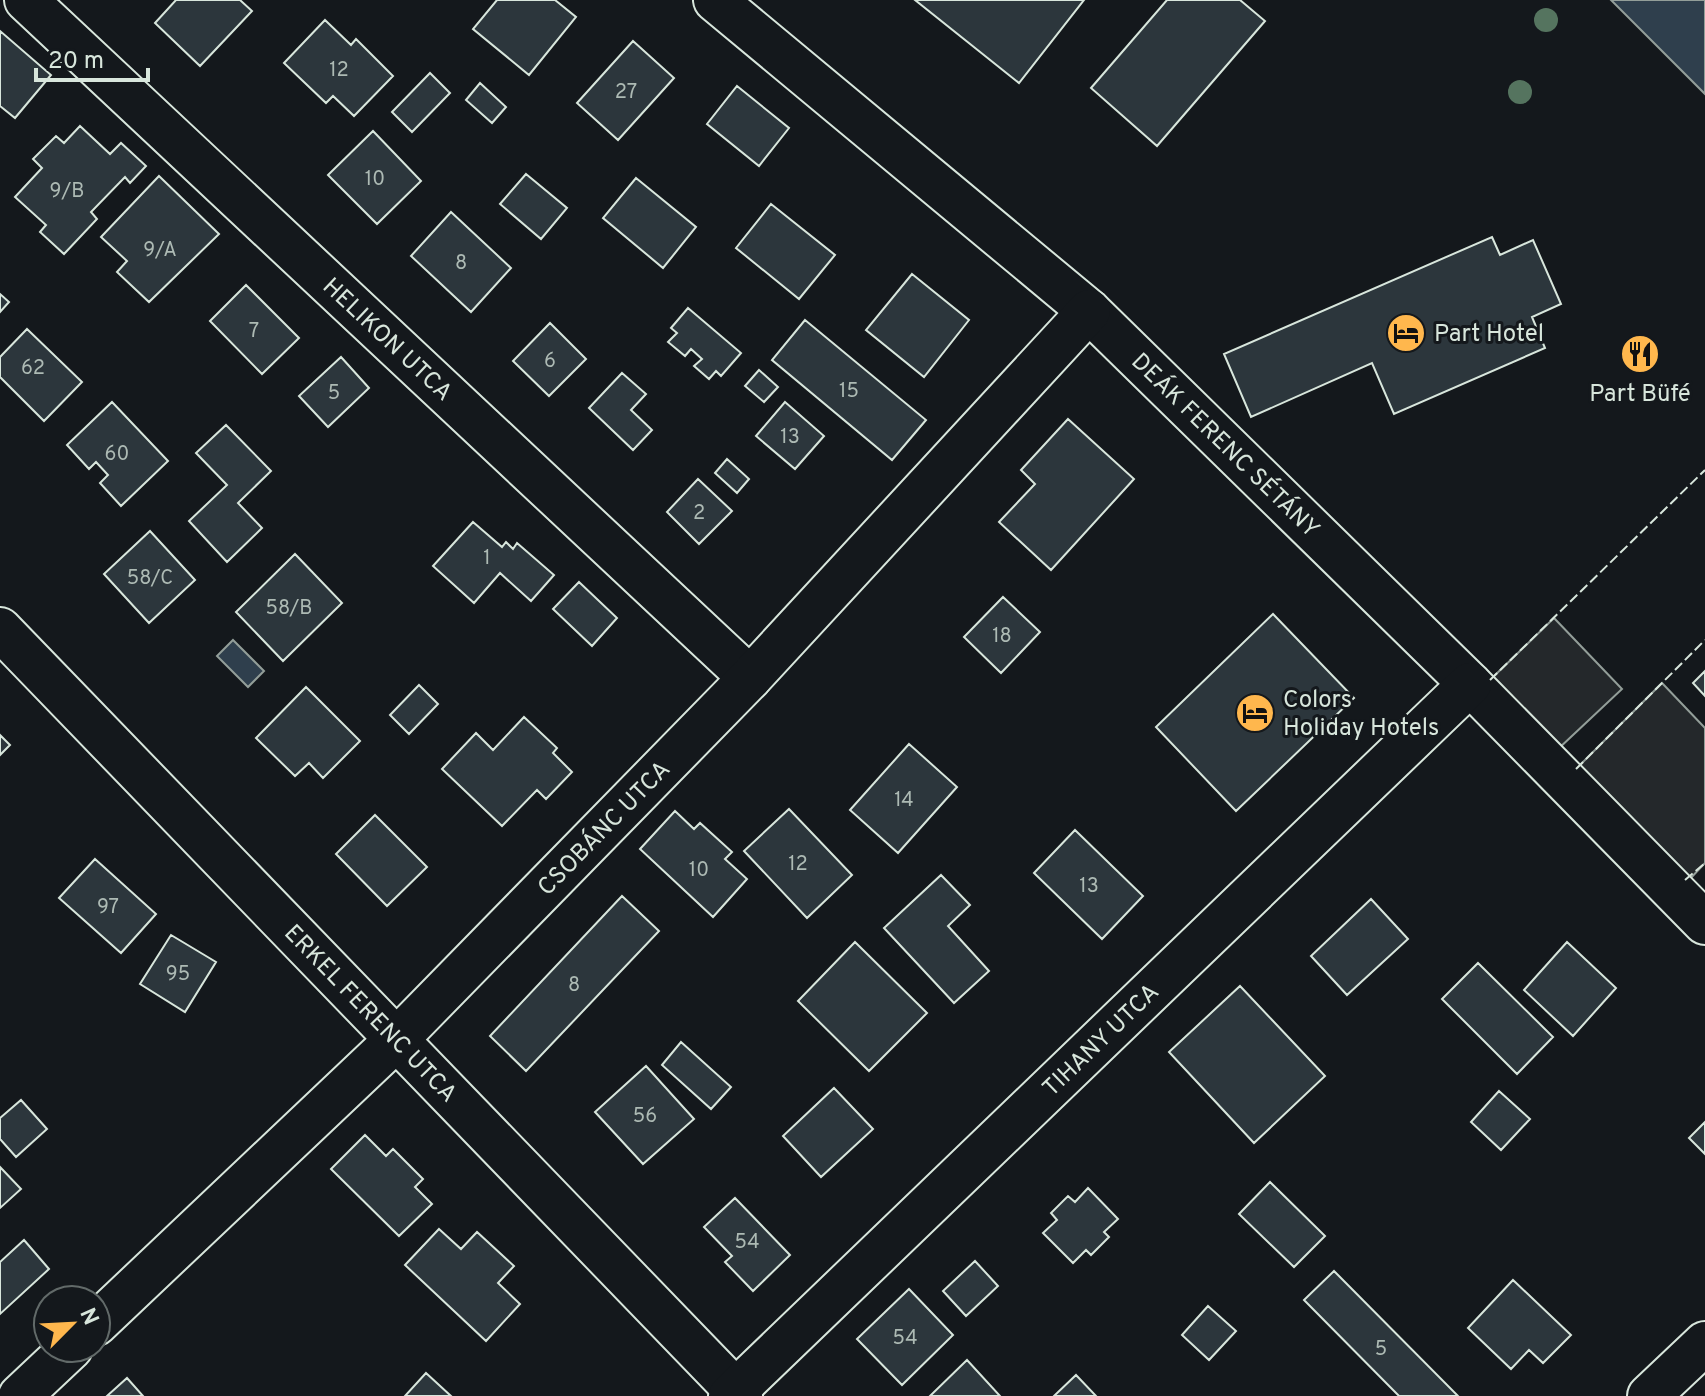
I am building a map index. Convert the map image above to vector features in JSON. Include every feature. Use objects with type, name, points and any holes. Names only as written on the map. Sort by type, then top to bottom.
[{"type":"street","name":"HELIKON UTCA","points":[[26,0],[750,678]]},
{"type":"street","name":"DEÁK FERENC SÉTÁNY","points":[[715,0],[1089,311],[1470,684],[1705,923]]},
{"type":"street","name":"CSOBÁNC UTCA","points":[[112,1309],[398,1038],[750,678],[1089,311]]},
{"type":"street","name":"ERKEL FERENC UTCA","points":[[0,629],[398,1038],[736,1394]]},
{"type":"street","name":"TIHANY UTCA","points":[[736,1394],[1470,684]]},
{"type":"street","points":[[1649,1396],[1705,1343]]},
{"type":"street","points":[[20,1396],[54,1364]]},
{"type":"shaded area","points":[[1554,618],[1622,689],[1557,750],[1490,680]]},
{"type":"shaded area","points":[[1662,683],[1705,728],[1705,863],[1687,882],[1576,769]]},
{"type":"water","points":[[1611,0],[1705,0],[1705,94]]},
{"type":"water","points":[[233,640],[264,671],[248,687],[217,656]]},
{"type":"building","points":[[176,0],[240,0],[252,11],[200,66],[155,23]]},
{"type":"building","points":[[497,0],[555,0],[576,17],[529,75],[473,29]]},
{"type":"building","points":[[915,0],[1084,0],[1019,83]]},
{"type":"building","points":[[1167,0],[1240,0],[1265,21],[1157,146],[1091,88]]},
{"type":"building","points":[[325,20],[351,45],[356,39],[393,76],[354,116],[333,96],[326,103],[284,63]]},
{"type":"building","points":[[0,31],[51,75],[15,118],[0,106]]},
{"type":"building","points":[[633,41],[674,78],[618,140],[577,103]]},
{"type":"building","points":[[430,73],[450,93],[412,132],[392,112]]},
{"type":"building","points":[[480,83],[506,107],[492,123],[466,100]]},
{"type":"building","points":[[737,86],[789,128],[759,166],[707,124]]},
{"type":"building","points":[[80,126],[110,154],[121,143],[146,166],[130,183],[125,177],[91,212],[97,219],[64,254],[40,232],[46,225],[15,197],[42,168],[33,159],[56,136],[64,143]]},
{"type":"building","points":[[373,131],[421,181],[377,224],[328,175]]},
{"type":"building","points":[[526,174],[567,208],[541,239],[500,204]]},
{"type":"building","points":[[159,176],[219,234],[149,302],[117,272],[127,261],[101,237]]},
{"type":"building","points":[[636,178],[696,227],[663,268],[603,218]]},
{"type":"building","points":[[771,204],[835,255],[799,299],[736,248]]},
{"type":"building","points":[[451,212],[511,268],[471,312],[411,256]]},
{"type":"building","name":"Part Hotel","points":[[1492,237],[1500,255],[1533,240],[1561,304],[1532,317],[1545,348],[1394,414],[1372,363],[1251,417],[1224,354]]},
{"type":"building","points":[[912,274],[969,320],[924,377],[866,330]]},
{"type":"building","points":[[246,285],[299,338],[262,374],[210,321]]},
{"type":"building","points":[[0,294],[9,302],[0,312]]},
{"type":"building","points":[[688,308],[741,353],[721,376],[716,371],[709,379],[694,366],[702,359],[691,349],[685,356],[668,342],[677,333],[671,328]]},
{"type":"building","points":[[805,320],[926,420],[892,460],[772,360]]},
{"type":"building","points":[[550,323],[586,359],[549,396],[513,361]]},
{"type":"building","points":[[27,329],[82,382],[44,421],[0,377],[0,357]]},
{"type":"building","points":[[341,357],[369,388],[328,427],[299,396]]},
{"type":"building","points":[[759,370],[778,387],[764,402],[745,386]]},
{"type":"building","points":[[622,373],[646,394],[631,410],[652,430],[633,450],[589,408]]},
{"type":"building","points":[[112,402],[168,461],[121,506],[100,483],[108,475],[96,462],[89,469],[67,445]]},
{"type":"building","points":[[785,402],[824,436],[795,469],[756,436]]},
{"type":"building","points":[[1068,419],[1134,479],[1051,570],[999,522],[1035,484],[1021,470]]},
{"type":"building","points":[[226,425],[271,471],[238,503],[262,528],[227,562],[189,521],[227,485],[196,453]]},
{"type":"building","points":[[727,459],[749,479],[737,493],[715,473]]},
{"type":"building","points":[[698,479],[732,511],[699,544],[667,512]]},
{"type":"building","points":[[473,522],[502,547],[506,542],[513,549],[517,543],[554,575],[531,601],[500,573],[474,603],[433,566]]},
{"type":"building","points":[[150,531],[195,580],[149,623],[104,574]]},
{"type":"building","points":[[295,554],[342,603],[283,661],[236,612]]},
{"type":"building","points":[[579,582],[617,618],[592,646],[553,609]]},
{"type":"building","points":[[1003,597],[1040,632],[1001,673],[964,637]]},
{"type":"building","name":"Colors Holiday Hotels","points":[[1273,614],[1354,698],[1236,811],[1156,727]]},
{"type":"building","points":[[1705,671],[1705,696],[1693,683]]},
{"type":"building","points":[[419,685],[438,704],[409,734],[390,715]]},
{"type":"building","points":[[306,687],[360,741],[323,778],[309,763],[295,776],[256,738]]},
{"type":"building","points":[[524,717],[557,748],[553,753],[572,772],[546,799],[537,790],[502,826],[442,769],[476,733],[493,750]]},
{"type":"building","points":[[0,735],[10,745],[0,755]]},
{"type":"building","points":[[909,744],[957,787],[898,853],[850,810]]},
{"type":"building","points":[[789,809],[852,875],[807,918],[744,851]]},
{"type":"building","points":[[675,811],[694,829],[700,823],[732,852],[725,859],[747,879],[713,917],[640,849]]},
{"type":"building","points":[[375,815],[427,867],[387,906],[336,854]]},
{"type":"building","points":[[1075,830],[1143,896],[1102,939],[1034,873]]},
{"type":"building","points":[[95,859],[156,914],[121,953],[59,898]]},
{"type":"building","points":[[941,875],[970,905],[948,926],[989,971],[954,1003],[884,928]]},
{"type":"building","points":[[622,896],[659,931],[526,1071],[490,1036]]},
{"type":"building","points":[[1371,899],[1408,939],[1347,995],[1311,956]]},
{"type":"building","points":[[171,935],[216,962],[185,1012],[140,984]]},
{"type":"building","points":[[855,942],[927,1013],[869,1071],[798,1001]]},
{"type":"building","points":[[1567,942],[1616,988],[1573,1036],[1524,990]]},
{"type":"building","points":[[1478,963],[1553,1037],[1517,1074],[1442,999]]},
{"type":"building","points":[[1240,986],[1325,1076],[1254,1143],[1169,1052]]},
{"type":"building","points":[[681,1042],[731,1087],[711,1109],[662,1065]]},
{"type":"building","points":[[646,1066],[694,1119],[643,1164],[595,1112]]},
{"type":"building","points":[[834,1088],[873,1129],[821,1177],[783,1136]]},
{"type":"building","points":[[1499,1091],[1530,1119],[1501,1150],[1471,1122]]},
{"type":"building","points":[[21,1100],[47,1129],[16,1157],[0,1139],[0,1118]]},
{"type":"building","points":[[1705,1122],[1705,1154],[1689,1138]]},
{"type":"building","points":[[365,1135],[386,1156],[393,1149],[423,1179],[415,1187],[432,1204],[399,1236],[331,1169]]},
{"type":"building","points":[[0,1167],[21,1189],[0,1208]]},
{"type":"building","points":[[1270,1182],[1325,1236],[1294,1267],[1239,1214]]},
{"type":"building","points":[[1088,1188],[1118,1219],[1104,1232],[1109,1237],[1091,1255],[1086,1250],[1073,1263],[1043,1233],[1057,1220],[1051,1213],[1068,1196],[1075,1202]]},
{"type":"building","points":[[735,1198],[790,1255],[753,1291],[725,1262],[732,1256],[704,1227]]},
{"type":"building","points":[[439,1229],[461,1249],[477,1232],[514,1266],[498,1283],[520,1304],[486,1341],[405,1265]]},
{"type":"building","points":[[24,1240],[49,1269],[0,1314],[0,1262]]},
{"type":"building","points":[[975,1261],[998,1286],[966,1316],[943,1291]]},
{"type":"building","points":[[1334,1271],[1458,1396],[1399,1396],[1304,1300]]},
{"type":"building","points":[[1513,1280],[1571,1335],[1543,1363],[1529,1350],[1511,1369],[1468,1328]]},
{"type":"building","points":[[909,1289],[953,1335],[902,1385],[857,1339]]},
{"type":"building","points":[[1208,1306],[1236,1331],[1209,1360],[1182,1335]]},
{"type":"building","points":[[967,1360],[1000,1396],[930,1396]]},
{"type":"building","points":[[426,1373],[451,1396],[405,1396]]},
{"type":"building","points":[[1076,1375],[1096,1396],[1054,1396]]},
{"type":"building","points":[[127,1378],[143,1396],[107,1396]]},
{"type":"fence","points":[[1490,680],[1705,470]]},
{"type":"fence","points":[[1576,769],[1705,640]]},
{"type":"fence","points":[[1685,880],[1705,863]]},
{"type":"place","name":"Part Hotel","points":[[1406,333]]},
{"type":"place","name":"Part Büfé","points":[[1640,354]]},
{"type":"place","name":"Colors Holiday Hotels","points":[[1255,713]]}]
